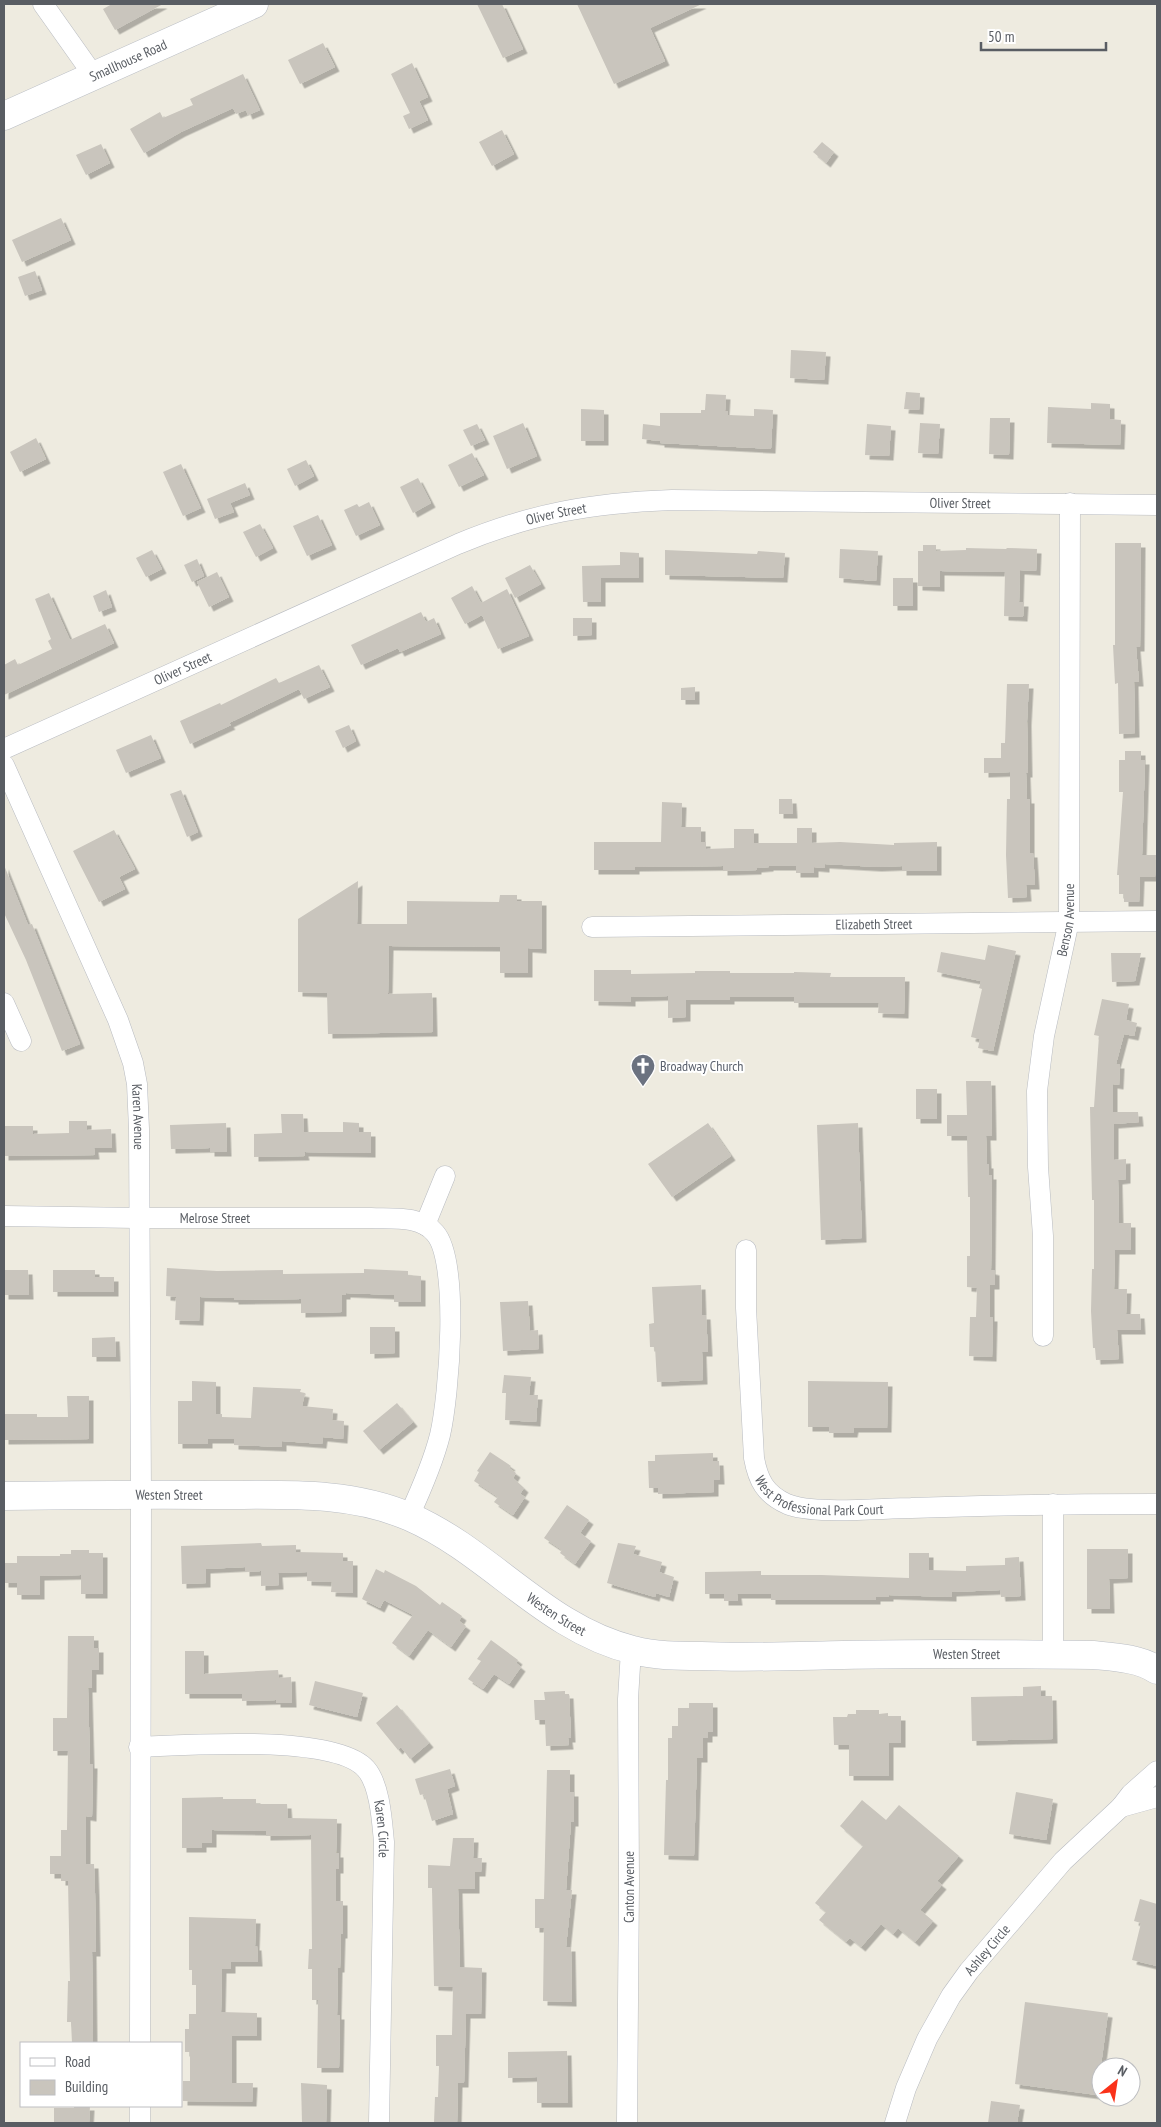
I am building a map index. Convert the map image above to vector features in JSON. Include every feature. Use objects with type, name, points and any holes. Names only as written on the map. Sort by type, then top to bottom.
[{"type":"street","points":[[44,4],[94,76]]},
{"type":"street","name":"Smallhouse Road","points":[[4,116],[254,4]]},
{"type":"street","name":"Oliver Street","points":[[4,749],[458,544],[534,517],[581,507],[672,500],[1157,505]]},
{"type":"street","name":"Benson Avenue","points":[[1043,1336],[1043,1236],[1038,1166],[1037,1090],[1044,1036],[1069,921],[1070,503]]},
{"type":"street","name":"Karen Avenue","points":[[4,765],[108,998],[133,1063],[138,1106],[141,1494]]},
{"type":"street","name":"Elizabeth Street","points":[[592,927],[1157,921]]},
{"type":"street","points":[[4,1003],[21,1041]]},
{"type":"street","points":[[408,1516],[428,1473],[436,1449],[448,1377],[450,1336],[448,1268],[444,1248],[440,1240],[425,1225],[445,1176]]},
{"type":"street","name":"Melrose Street","points":[[4,1216],[371,1218],[407,1220],[425,1225]]},
{"type":"street","name":"West Professional Park Court","points":[[746,1250],[746,1308],[754,1458],[760,1481],[769,1493],[789,1505],[807,1508],[1157,1504]]},
{"type":"street","points":[[140,2042],[139,1747],[141,1494]]},
{"type":"street","name":"Westen Street","points":[[4,1496],[141,1494],[298,1495],[350,1499],[375,1504],[408,1516],[450,1539],[570,1625],[631,1650],[656,1655],[734,1658],[862,1654],[1100,1655],[1149,1664],[1157,1670]]},
{"type":"street","points":[[1053,1504],[1053,1655]]},
{"type":"street","name":"Canton Avenue","points":[[627,2123],[628,1699],[631,1650]]},
{"type":"street","points":[[1131,1661],[1157,1688]]},
{"type":"street","name":"Karen Circle","points":[[139,1747],[226,1744],[300,1747],[340,1753],[360,1763],[372,1778],[383,1824],[384,1842],[379,2123]]},
{"type":"street","name":"Ashley Circle","points":[[895,2123],[916,2063],[939,2015],[951,1996],[995,1939],[1063,1861],[1157,1771]]},
{"type":"street","name":"Ashley Circle","points":[[1121,1807],[1157,1797]]},
{"type":"street","points":[[140,2107],[140,2123]]},
{"type":"building","points":[[112,4],[163,4],[115,30],[103,9]]},
{"type":"building","points":[[477,4],[502,4],[523,49],[503,58]]},
{"type":"building","points":[[577,4],[702,4],[650,28],[665,61],[614,84]]},
{"type":"building","points":[[323,43],[335,67],[300,84],[288,60]]},
{"type":"building","points":[[412,63],[428,97],[419,101],[428,120],[409,129],[403,116],[410,113],[391,74]]},
{"type":"building","points":[[243,74],[260,110],[248,115],[246,110],[236,114],[233,108],[181,132],[144,153],[130,129],[160,112],[163,118],[193,105],[190,99]]},
{"type":"building","points":[[502,130],[514,154],[492,166],[479,142]]},
{"type":"building","points":[[822,142],[834,152],[826,163],[813,152]]},
{"type":"building","points":[[101,144],[110,163],[86,175],[76,155]]},
{"type":"building","points":[[61,218],[71,240],[22,262],[12,240]]},
{"type":"building","points":[[35,271],[42,290],[25,296],[18,277]]},
{"type":"building","points":[[791,350],[826,352],[824,380],[790,378]]},
{"type":"building","points":[[906,392],[920,393],[919,410],[904,409]]},
{"type":"building","points":[[706,394],[726,395],[725,411],[728,411],[728,415],[754,416],[754,409],[773,410],[771,449],[660,443],[660,441],[642,439],[643,424],[660,426],[660,413],[701,413],[701,410],[705,410]]},
{"type":"building","points":[[1091,403],[1110,404],[1110,419],[1121,420],[1120,445],[1047,443],[1048,407],[1091,409]]},
{"type":"building","points":[[581,409],[604,410],[604,441],[581,441]]},
{"type":"building","points":[[990,418],[1010,418],[1009,455],[989,454]]},
{"type":"building","points":[[523,423],[537,456],[507,469],[493,436]]},
{"type":"building","points":[[920,423],[940,424],[938,454],[918,453]]},
{"type":"building","points":[[477,424],[485,440],[471,446],[463,430]]},
{"type":"building","points":[[867,424],[891,426],[889,456],[865,455]]},
{"type":"building","points":[[36,438],[46,459],[20,472],[10,452]]},
{"type":"building","points":[[472,453],[484,475],[459,487],[448,465]]},
{"type":"building","points":[[306,460],[314,476],[295,486],[287,469]]},
{"type":"building","points":[[181,464],[201,508],[183,516],[163,472]]},
{"type":"building","points":[[418,478],[431,503],[413,513],[400,487]]},
{"type":"building","points":[[245,483],[250,495],[230,503],[234,512],[215,519],[207,499]]},
{"type":"building","points":[[369,502],[380,525],[356,536],[344,510],[357,504],[359,507]]},
{"type":"building","points":[[318,515],[332,545],[307,556],[293,526]]},
{"type":"building","points":[[260,524],[273,548],[256,557],[243,532]]},
{"type":"building","points":[[1115,543],[1141,543],[1140,647],[1136,647],[1139,682],[1134,682],[1135,733],[1119,734],[1118,683],[1115,684],[1113,645],[1115,645]]},
{"type":"building","points":[[923,545],[936,545],[936,551],[966,550],[966,548],[1037,549],[1036,571],[1020,570],[1019,602],[1024,602],[1023,617],[1004,616],[1005,572],[940,571],[940,587],[918,586],[918,551],[923,551]]},
{"type":"building","points":[[840,549],[878,551],[876,581],[839,578]]},
{"type":"building","points":[[152,550],[162,569],[146,577],[136,558]]},
{"type":"building","points":[[665,550],[757,554],[758,551],[785,553],[783,578],[665,575]]},
{"type":"building","points":[[620,552],[639,553],[639,578],[601,578],[601,602],[583,602],[582,566],[620,565]]},
{"type":"building","points":[[197,559],[204,576],[192,582],[184,565]]},
{"type":"building","points":[[530,565],[541,584],[515,598],[505,578]]},
{"type":"building","points":[[217,572],[229,597],[209,607],[197,582]]},
{"type":"building","points":[[893,578],[913,578],[913,606],[893,606]]},
{"type":"building","points":[[472,586],[481,603],[507,589],[529,636],[498,649],[482,615],[465,624],[451,598]]},
{"type":"building","points":[[106,590],[112,607],[99,612],[93,596]]},
{"type":"building","points":[[49,593],[70,640],[105,624],[114,643],[4,695],[4,665],[15,659],[18,665],[52,649],[48,641],[51,639],[35,599]]},
{"type":"building","points":[[421,612],[426,622],[434,618],[441,634],[400,652],[398,648],[361,665],[351,645]]},
{"type":"building","points":[[573,618],[592,618],[592,635],[573,636]]},
{"type":"building","points":[[319,665],[330,687],[304,699],[299,689],[229,723],[231,725],[190,744],[180,721],[220,703],[221,705],[276,678],[279,683]]},
{"type":"building","points":[[1007,684],[1029,684],[1027,721],[1028,773],[1026,773],[1027,799],[1030,799],[1030,853],[1033,853],[1035,885],[1026,885],[1027,897],[1008,898],[1006,855],[1007,799],[1010,799],[1010,772],[984,773],[984,758],[1001,758],[1001,743],[1005,743]]},
{"type":"building","points":[[695,687],[695,700],[681,700],[681,688]]},
{"type":"building","points":[[349,725],[356,741],[343,748],[335,731]]},
{"type":"building","points":[[151,735],[161,758],[126,773],[116,750]]},
{"type":"building","points":[[1125,751],[1141,751],[1141,760],[1145,760],[1142,855],[1156,855],[1155,877],[1140,877],[1139,902],[1124,902],[1124,894],[1119,894],[1119,875],[1117,875],[1123,792],[1119,792],[1119,760],[1125,760]]},
{"type":"building","points":[[181,790],[198,832],[187,837],[170,794]]},
{"type":"building","points":[[779,799],[792,799],[793,814],[779,814]]},
{"type":"building","points":[[662,802],[682,803],[681,827],[701,827],[701,842],[706,842],[706,849],[734,848],[734,829],[754,829],[754,843],[797,843],[797,828],[812,828],[812,843],[840,842],[894,845],[894,843],[937,842],[937,871],[902,871],[902,866],[877,867],[825,864],[825,868],[814,867],[814,873],[796,873],[796,866],[769,866],[757,868],[757,870],[723,871],[723,866],[635,867],[635,870],[594,870],[594,842],[661,842]]},
{"type":"building","points":[[114,830],[135,869],[119,877],[125,889],[99,902],[73,851]]},
{"type":"building","points":[[4,865],[28,925],[32,924],[80,1044],[62,1051],[26,960],[4,913]]},
{"type":"building","points":[[358,881],[357,924],[407,924],[407,901],[499,902],[500,895],[517,895],[517,901],[542,901],[542,949],[528,948],[528,973],[500,973],[500,947],[389,946],[388,994],[432,993],[433,1032],[328,1034],[327,993],[298,992],[298,919]]},
{"type":"building","points":[[988,945],[1016,951],[993,1051],[978,1048],[980,1039],[971,1037],[982,989],[979,988],[981,981],[937,972],[941,952],[985,960]]},
{"type":"building","points":[[1111,953],[1141,953],[1135,981],[1112,982]]},
{"type":"building","points":[[594,970],[631,970],[631,974],[730,971],[730,973],[831,973],[830,977],[905,977],[904,1014],[878,1013],[879,1003],[794,1003],[794,997],[730,997],[730,1000],[686,1000],[686,1017],[668,1018],[668,996],[631,997],[631,1002],[594,1001]]},
{"type":"building","points":[[1102,999],[1129,1004],[1126,1020],[1137,1023],[1134,1036],[1124,1034],[1116,1064],[1120,1064],[1119,1085],[1113,1084],[1113,1112],[1138,1112],[1139,1122],[1114,1124],[1114,1160],[1126,1159],[1126,1179],[1118,1180],[1119,1223],[1131,1223],[1131,1250],[1115,1250],[1114,1289],[1127,1289],[1126,1314],[1140,1314],[1141,1330],[1117,1330],[1119,1359],[1096,1360],[1095,1348],[1093,1348],[1091,1311],[1092,1269],[1094,1269],[1094,1200],[1092,1200],[1090,1107],[1094,1107],[1099,1036],[1094,1035]]},
{"type":"building","points":[[966,1081],[991,1081],[992,1136],[986,1136],[987,1164],[989,1164],[989,1175],[992,1175],[991,1270],[995,1271],[995,1285],[990,1285],[990,1317],[993,1317],[992,1357],[969,1356],[970,1317],[976,1317],[977,1288],[967,1287],[967,1256],[970,1256],[970,1197],[968,1197],[967,1136],[947,1136],[947,1115],[967,1115]]},
{"type":"building","points":[[916,1089],[937,1089],[937,1119],[916,1119]]},
{"type":"building","points":[[281,1114],[303,1114],[304,1132],[343,1132],[343,1122],[359,1123],[359,1132],[371,1132],[371,1153],[304,1152],[305,1156],[254,1157],[254,1134],[282,1133]]},
{"type":"building","points":[[69,1121],[87,1121],[87,1130],[111,1129],[112,1148],[94,1148],[95,1155],[4,1156],[4,1126],[33,1126],[33,1134],[69,1133]]},
{"type":"building","points":[[226,1123],[227,1152],[210,1152],[210,1148],[171,1149],[170,1125]]},
{"type":"building","points":[[708,1123],[731,1156],[672,1197],[648,1164]]},
{"type":"building","points":[[858,1123],[862,1238],[821,1240],[817,1125]]},
{"type":"building","points":[[167,1268],[217,1271],[283,1270],[283,1274],[364,1273],[364,1269],[408,1271],[408,1275],[421,1276],[421,1302],[394,1302],[394,1295],[346,1293],[346,1295],[342,1295],[342,1312],[301,1313],[301,1299],[234,1300],[234,1298],[200,1297],[199,1321],[175,1320],[176,1297],[166,1296]]},
{"type":"building","points":[[4,1270],[28,1270],[29,1295],[4,1295]]},
{"type":"building","points":[[53,1270],[95,1270],[95,1277],[114,1277],[114,1292],[53,1292]]},
{"type":"building","points":[[701,1285],[702,1315],[706,1315],[708,1352],[702,1352],[703,1380],[657,1382],[655,1347],[650,1347],[649,1324],[654,1323],[652,1287]]},
{"type":"building","points":[[528,1301],[530,1331],[538,1330],[539,1349],[503,1351],[500,1302]]},
{"type":"building","points":[[370,1327],[395,1327],[395,1353],[370,1354]]},
{"type":"building","points":[[115,1337],[116,1357],[92,1357],[92,1338]]},
{"type":"building","points":[[504,1375],[531,1377],[529,1395],[538,1395],[536,1422],[505,1420],[506,1393],[502,1393]]},
{"type":"building","points":[[192,1381],[216,1382],[216,1414],[222,1414],[222,1417],[251,1418],[253,1387],[301,1389],[300,1392],[305,1393],[302,1406],[333,1409],[332,1420],[344,1421],[343,1439],[323,1437],[322,1444],[282,1441],[282,1447],[234,1445],[234,1439],[208,1439],[208,1444],[178,1444],[178,1401],[192,1401]]},
{"type":"building","points":[[808,1381],[888,1382],[887,1428],[854,1428],[853,1433],[829,1433],[829,1427],[808,1427]]},
{"type":"building","points":[[67,1396],[89,1396],[89,1439],[4,1440],[4,1414],[37,1414],[37,1417],[68,1417]]},
{"type":"building","points":[[397,1403],[413,1422],[379,1450],[363,1431]]},
{"type":"building","points":[[490,1452],[511,1466],[509,1468],[516,1473],[513,1478],[524,1488],[520,1494],[525,1497],[513,1515],[494,1502],[498,1497],[474,1481],[479,1472],[477,1471]]},
{"type":"building","points":[[713,1453],[713,1461],[719,1461],[720,1480],[714,1480],[714,1492],[658,1494],[658,1488],[649,1488],[648,1461],[655,1461],[655,1455]]},
{"type":"building","points":[[567,1505],[589,1520],[580,1533],[591,1541],[575,1564],[560,1553],[562,1550],[544,1538]]},
{"type":"building","points":[[261,1543],[262,1546],[296,1545],[296,1552],[343,1553],[343,1561],[353,1561],[353,1593],[331,1592],[332,1582],[307,1581],[307,1572],[278,1573],[279,1585],[261,1586],[261,1571],[245,1572],[245,1567],[206,1569],[206,1583],[182,1584],[181,1546]]},
{"type":"building","points":[[618,1543],[636,1546],[633,1554],[662,1562],[659,1572],[674,1577],[669,1597],[656,1593],[655,1597],[607,1583]]},
{"type":"building","points":[[1087,1549],[1128,1549],[1128,1578],[1109,1579],[1110,1609],[1087,1609]]},
{"type":"building","points":[[71,1550],[89,1550],[89,1553],[103,1553],[103,1594],[81,1594],[81,1575],[40,1576],[40,1595],[17,1595],[17,1583],[4,1583],[4,1563],[17,1563],[17,1556],[60,1556],[60,1554],[71,1554]]},
{"type":"building","points":[[909,1553],[929,1553],[929,1570],[966,1571],[966,1566],[1005,1565],[1005,1558],[1019,1557],[1021,1596],[1001,1597],[1000,1590],[952,1592],[952,1597],[889,1595],[889,1597],[876,1597],[876,1600],[771,1600],[771,1594],[737,1594],[738,1601],[724,1601],[724,1594],[705,1594],[705,1572],[761,1571],[761,1575],[909,1578]]},
{"type":"building","points":[[376,1569],[384,1573],[385,1570],[416,1586],[440,1605],[442,1602],[462,1616],[459,1621],[466,1626],[451,1647],[428,1630],[409,1656],[392,1643],[413,1615],[384,1600],[380,1608],[362,1599]]},
{"type":"building","points":[[68,1636],[94,1636],[94,1648],[99,1648],[99,1670],[92,1670],[92,1688],[88,1688],[90,1764],[93,1764],[92,1817],[86,1816],[86,1864],[94,1864],[95,1893],[96,1952],[92,1952],[93,2042],[72,2042],[71,2022],[67,2022],[68,1981],[70,1981],[68,1881],[61,1881],[61,1874],[50,1874],[50,1856],[61,1856],[61,1830],[67,1830],[68,1751],[53,1751],[53,1718],[67,1718]]},
{"type":"building","points":[[491,1640],[518,1660],[516,1663],[521,1667],[509,1684],[494,1674],[483,1689],[468,1679],[481,1661],[477,1659]]},
{"type":"building","points":[[185,1651],[204,1651],[204,1674],[278,1670],[279,1678],[291,1677],[292,1703],[276,1703],[276,1700],[242,1701],[242,1694],[185,1694]]},
{"type":"building","points":[[315,1681],[363,1693],[357,1717],[309,1705]]},
{"type":"building","points":[[1041,1686],[1041,1696],[1052,1696],[1053,1739],[972,1741],[971,1697],[1023,1696],[1023,1687]]},
{"type":"building","points":[[565,1691],[565,1694],[569,1694],[571,1738],[568,1738],[569,1745],[546,1746],[545,1720],[535,1720],[534,1700],[545,1700],[544,1692]]},
{"type":"building","points":[[689,1703],[713,1703],[713,1732],[708,1732],[708,1738],[703,1738],[703,1758],[697,1758],[694,1856],[664,1855],[668,1738],[672,1738],[672,1726],[678,1726],[678,1708],[689,1708]]},
{"type":"building","points":[[397,1705],[429,1743],[410,1759],[401,1747],[398,1750],[376,1723]]},
{"type":"building","points":[[856,1710],[879,1710],[879,1714],[888,1713],[888,1716],[901,1716],[901,1743],[889,1743],[889,1776],[849,1776],[849,1745],[834,1745],[833,1717],[847,1717],[848,1714],[856,1714]]},
{"type":"building","points":[[450,1769],[455,1786],[447,1789],[453,1814],[432,1821],[424,1794],[420,1795],[415,1779]]},
{"type":"building","points":[[547,1770],[570,1770],[570,1792],[574,1792],[574,1822],[571,1822],[566,1890],[572,1890],[566,1947],[571,1947],[572,2002],[543,2001],[544,1928],[535,1928],[535,1899],[544,1899]]},
{"type":"building","points":[[1016,1792],[1053,1799],[1046,1840],[1009,1834]]},
{"type":"building","points":[[223,1797],[223,1799],[256,1799],[256,1804],[287,1804],[288,1818],[337,1819],[336,1853],[339,1853],[339,1869],[336,1869],[336,1901],[343,1901],[343,1934],[341,1934],[340,1968],[338,1968],[337,2015],[340,2015],[339,2068],[317,2068],[318,2000],[312,2000],[312,1969],[308,1969],[309,1949],[312,1949],[311,1835],[266,1836],[266,1831],[212,1830],[212,1843],[202,1843],[202,1848],[182,1848],[182,1798]]},
{"type":"building","points":[[862,1800],[886,1820],[899,1805],[959,1856],[937,1881],[942,1885],[920,1910],[933,1921],[915,1942],[898,1928],[893,1934],[881,1924],[861,1947],[850,1938],[846,1942],[819,1920],[826,1912],[815,1903],[863,1846],[840,1826]]},
{"type":"building","points":[[453,1838],[474,1838],[473,1858],[482,1858],[481,1872],[475,1872],[475,1889],[458,1889],[460,1967],[482,1968],[481,2014],[466,2014],[464,2083],[458,2083],[457,2123],[434,2123],[435,2097],[438,2097],[439,2066],[436,2066],[436,2035],[452,2035],[453,1987],[434,1986],[432,1888],[428,1888],[428,1865],[450,1866]]},
{"type":"building","points":[[1140,1899],[1157,1904],[1157,1966],[1132,1960],[1141,1923],[1134,1921]]},
{"type":"building","points":[[189,1917],[256,1919],[255,1946],[257,1946],[258,1962],[231,1962],[231,1969],[222,1969],[221,2012],[257,2013],[257,2036],[232,2036],[232,2083],[253,2083],[252,2102],[183,2101],[183,2081],[190,2081],[190,2052],[185,2052],[185,2029],[189,2029],[189,2014],[196,2014],[196,1985],[192,1985],[192,1970],[189,1970]]},
{"type":"building","points":[[1025,2002],[1108,2013],[1102,2057],[1091,2057],[1091,2094],[1015,2084]]},
{"type":"building","points":[[567,2051],[568,2103],[537,2103],[537,2077],[508,2078],[508,2052]]},
{"type":"building","points":[[301,2083],[327,2085],[326,2123],[302,2123]]},
{"type":"building","points":[[991,2101],[1020,2105],[1017,2123],[988,2123]]},
{"type":"building","points":[[90,2107],[89,2123],[54,2123],[54,2108]]},
{"type":"place","name":"Broadway Church","points":[[643,1087]]}]
